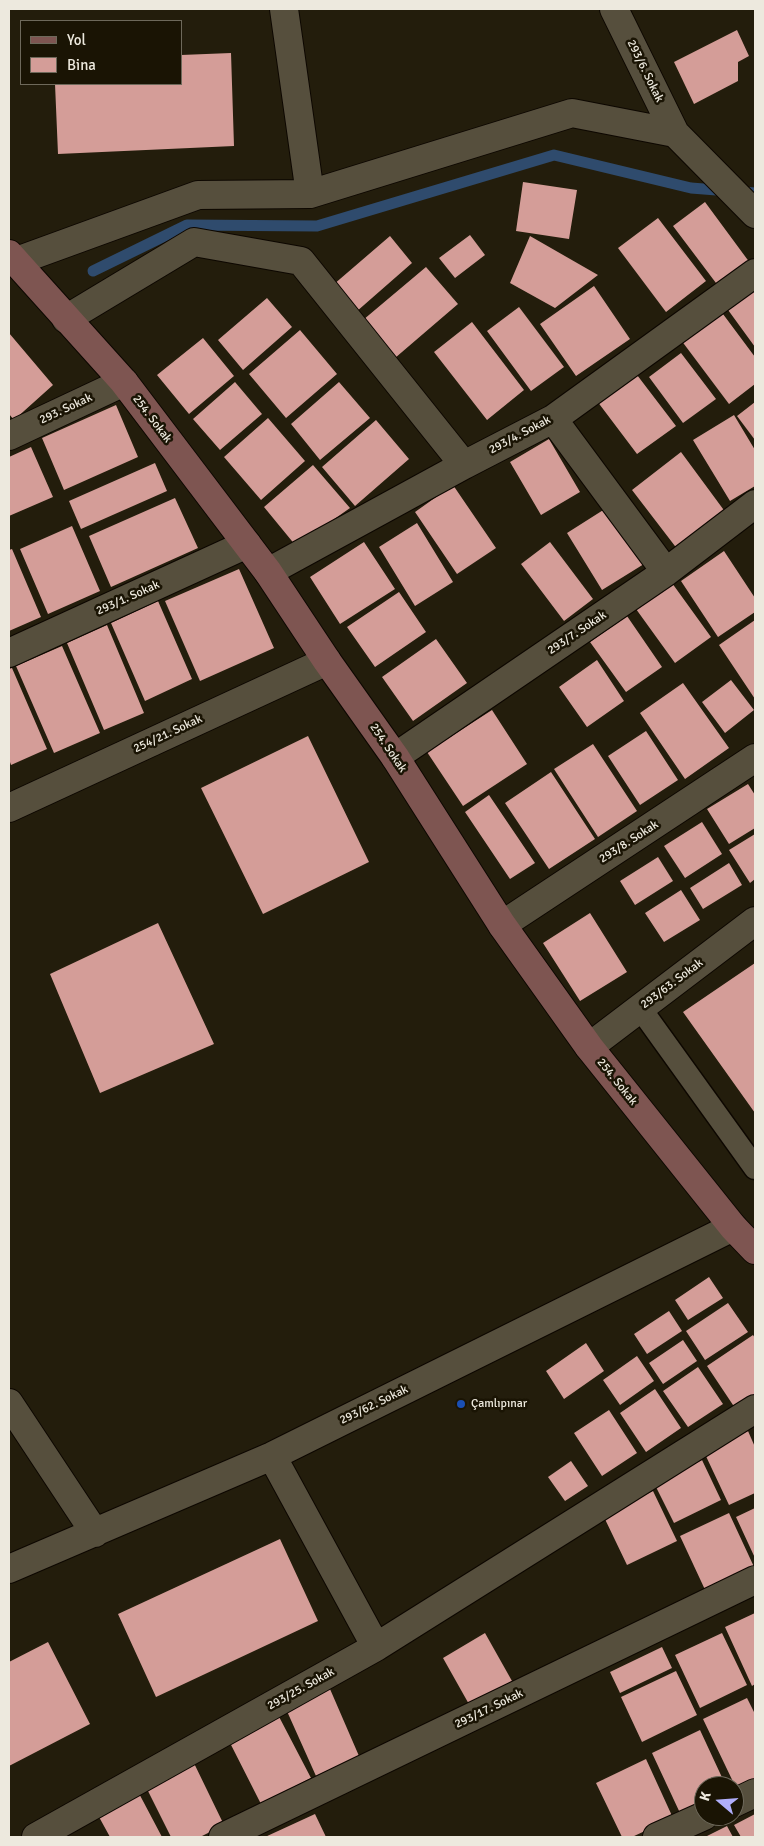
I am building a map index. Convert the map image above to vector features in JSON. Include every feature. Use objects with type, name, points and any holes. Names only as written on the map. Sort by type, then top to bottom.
[{"type":"street","points":[[284,9],[310,194]]},
{"type":"street","name":"293/6. Sokak","points":[[614,9],[675,133],[755,214]]},
{"type":"street","points":[[11,258],[198,195],[310,194],[572,113],[675,133]]},
{"type":"street","points":[[66,319],[194,242],[301,261],[464,464]]},
{"type":"street","name":"254. Sokak","points":[[11,258],[124,382],[247,544],[395,757],[502,925],[589,1047],[733,1227],[755,1250]]},
{"type":"street","name":"293/4. Sokak","points":[[268,572],[464,464],[553,419],[755,273]]},
{"type":"street","name":"293. Sokak","points":[[9,436],[124,382]]},
{"type":"street","points":[[553,419],[666,572]]},
{"type":"street","name":"293/7. Sokak","points":[[395,757],[666,572],[755,504]]},
{"type":"street","name":"293/1. Sokak","points":[[9,653],[247,544]]},
{"type":"street","name":"254/21. Sokak","points":[[9,808],[327,661]]},
{"type":"street","name":"293/8. Sokak","points":[[502,925],[755,758]]},
{"type":"street","name":"293/63. Sokak","points":[[589,1047],[755,921]]},
{"type":"street","name":"293/62. Sokak","points":[[9,1569],[272,1456],[733,1227]]},
{"type":"street","points":[[9,1403],[95,1533]]},
{"type":"street","name":"293/25. Sokak","points":[[36,1837],[376,1647],[755,1409]]},
{"type":"street","points":[[272,1456],[376,1647]]},
{"type":"street","name":"293/17. Sokak","points":[[223,1837],[755,1580]]},
{"type":"street","points":[[657,1837],[694,1820]]},
{"type":"lane","points":[[640,1008],[755,1168]]},
{"type":"building","points":[[737,30],[749,56],[738,62],[738,81],[694,104],[674,62]]},
{"type":"building","points":[[231,53],[234,146],[58,154],[55,85],[182,85],[182,55]]},
{"type":"building","points":[[523,182],[577,190],[569,239],[516,231]]},
{"type":"building","points":[[705,202],[750,263],[719,287],[673,226]]},
{"type":"building","points":[[658,218],[706,281],[666,312],[618,248]]},
{"type":"building","points":[[470,235],[485,255],[455,278],[439,258]]},
{"type":"building","points":[[390,236],[412,263],[356,312],[333,285]]},
{"type":"building","points":[[530,236],[598,275],[555,308],[510,283]]},
{"type":"building","points":[[426,267],[458,304],[395,358],[363,320]]},
{"type":"building","points":[[755,278],[755,347],[723,303]]},
{"type":"building","points":[[594,286],[630,339],[576,376],[540,324]]},
{"type":"building","points":[[267,298],[292,327],[243,370],[218,340]]},
{"type":"building","points":[[519,307],[564,367],[531,391],[487,331]]},
{"type":"building","points":[[720,310],[755,357],[755,384],[729,404],[681,340]]},
{"type":"building","points":[[472,322],[524,390],[487,420],[434,352]]},
{"type":"building","points":[[300,330],[337,374],[286,418],[249,374]]},
{"type":"building","points":[[9,333],[53,385],[14,420],[9,414]]},
{"type":"building","points":[[203,338],[234,376],[189,414],[157,375]]},
{"type":"building","points":[[681,353],[716,399],[683,423],[649,377]]},
{"type":"building","points":[[634,371],[676,426],[637,454],[597,401]]},
{"type":"building","points":[[235,382],[262,414],[220,450],[193,419]]},
{"type":"building","points":[[339,382],[370,418],[320,460],[291,424]]},
{"type":"building","points":[[755,402],[755,440],[737,416]]},
{"type":"building","points":[[116,405],[138,457],[64,490],[42,438]]},
{"type":"building","points":[[734,415],[755,450],[755,486],[730,501],[693,440]]},
{"type":"building","points":[[268,418],[305,461],[261,500],[224,457]]},
{"type":"building","points":[[376,420],[409,459],[355,506],[322,467]]},
{"type":"building","points":[[549,439],[580,492],[541,515],[510,462]]},
{"type":"building","points":[[31,447],[53,497],[9,516],[9,457]]},
{"type":"building","points":[[681,452],[726,513],[678,550],[632,490]]},
{"type":"building","points":[[155,463],[167,491],[81,529],[69,501]]},
{"type":"building","points":[[313,465],[350,508],[296,546],[264,507]]},
{"type":"building","points":[[453,485],[496,548],[457,574],[415,512]]},
{"type":"building","points":[[175,498],[198,548],[111,587],[89,536]]},
{"type":"building","points":[[608,507],[644,564],[602,590],[567,533]]},
{"type":"building","points":[[417,523],[453,582],[415,606],[379,547]]},
{"type":"building","points":[[72,526],[100,591],[48,614],[20,549]]},
{"type":"building","points":[[364,542],[395,589],[340,624],[310,577]]},
{"type":"building","points":[[550,542],[593,599],[564,621],[521,564]]},
{"type":"building","points":[[12,549],[41,617],[9,631],[9,550]]},
{"type":"building","points":[[724,551],[755,598],[755,612],[718,637],[681,581]]},
{"type":"building","points":[[239,569],[274,648],[200,681],[165,601]]},
{"type":"building","points":[[672,583],[711,637],[675,663],[636,609]]},
{"type":"building","points":[[399,592],[426,632],[375,667],[347,627]]},
{"type":"building","points":[[158,601],[192,679],[145,701],[111,623]]},
{"type":"building","points":[[627,616],[662,667],[626,692],[590,642]]},
{"type":"building","points":[[755,620],[755,699],[719,645]]},
{"type":"building","points":[[107,625],[144,713],[104,730],[67,643]]},
{"type":"building","points":[[436,639],[467,683],[413,721],[382,677]]},
{"type":"building","points":[[62,646],[100,733],[54,753],[16,666]]},
{"type":"building","points":[[597,660],[624,701],[587,727],[559,687]]},
{"type":"building","points":[[12,668],[47,749],[11,765],[9,759],[9,669]]},
{"type":"building","points":[[731,680],[754,710],[725,733],[702,702]]},
{"type":"building","points":[[683,683],[729,748],[685,779],[640,713]]},
{"type":"building","points":[[492,710],[527,764],[463,806],[427,752]]},
{"type":"building","points":[[646,731],[678,780],[640,805],[608,756]]},
{"type":"building","points":[[308,736],[369,862],[263,914],[201,788]]},
{"type":"building","points":[[593,744],[637,811],[598,837],[554,769]]},
{"type":"building","points":[[551,772],[595,839],[549,869],[505,803]]},
{"type":"building","points":[[748,784],[755,795],[755,828],[729,844],[707,809]]},
{"type":"building","points":[[489,795],[535,863],[510,879],[465,812]]},
{"type":"building","points":[[702,822],[722,854],[685,878],[664,846]]},
{"type":"building","points":[[755,834],[755,879],[750,883],[729,850]]},
{"type":"building","points":[[658,857],[673,881],[635,905],[620,881]]},
{"type":"building","points":[[729,863],[742,885],[703,909],[690,888]]},
{"type":"building","points":[[681,890],[700,920],[664,942],[645,913]]},
{"type":"building","points":[[590,913],[627,972],[580,1001],[543,943]]},
{"type":"building","points":[[158,923],[214,1044],[100,1093],[50,974]]},
{"type":"building","points":[[755,963],[755,1113],[683,1012]]},
{"type":"building","points":[[709,1277],[723,1298],[688,1320],[675,1300]]},
{"type":"building","points":[[728,1303],[748,1332],[705,1360],[686,1331]]},
{"type":"building","points":[[669,1311],[682,1331],[647,1354],[634,1334]]},
{"type":"building","points":[[753,1335],[755,1338],[755,1394],[735,1408],[707,1366]]},
{"type":"building","points":[[683,1340],[697,1361],[663,1384],[649,1363]]},
{"type":"building","points":[[586,1343],[604,1371],[564,1399],[546,1371]]},
{"type":"building","points":[[637,1356],[654,1381],[620,1405],[603,1380]]},
{"type":"building","points":[[698,1367],[723,1404],[688,1427],[663,1391]]},
{"type":"building","points":[[655,1389],[681,1428],[646,1452],[620,1413]]},
{"type":"building","points":[[609,1410],[637,1453],[602,1476],[574,1433]]},
{"type":"building","points":[[748,1431],[755,1447],[755,1493],[729,1505],[704,1452]]},
{"type":"building","points":[[702,1460],[721,1500],[674,1523],[654,1483]]},
{"type":"building","points":[[571,1461],[588,1486],[565,1501],[548,1477]]},
{"type":"building","points":[[653,1491],[677,1541],[627,1565],[603,1515]]},
{"type":"building","points":[[755,1508],[755,1558],[736,1517]]},
{"type":"building","points":[[729,1513],[755,1569],[707,1594],[680,1536]]},
{"type":"building","points":[[280,1539],[318,1621],[156,1697],[118,1614]]},
{"type":"building","points":[[755,1613],[755,1684],[752,1686],[725,1627]]},
{"type":"building","points":[[485,1633],[512,1681],[470,1706],[443,1658]]},
{"type":"building","points":[[722,1633],[747,1685],[700,1708],[675,1655]]},
{"type":"building","points":[[48,1642],[90,1724],[9,1766],[9,1662]]},
{"type":"building","points":[[662,1647],[672,1668],[620,1693],[610,1672]]},
{"type":"building","points":[[676,1671],[697,1715],[642,1742],[621,1697]]},
{"type":"building","points":[[330,1689],[359,1756],[316,1776],[286,1709]]},
{"type":"building","points":[[747,1698],[755,1714],[755,1781],[744,1786],[744,1776],[730,1776],[703,1719]]},
{"type":"building","points":[[275,1709],[311,1778],[261,1804],[226,1735]]},
{"type":"building","points":[[700,1730],[721,1776],[694,1776],[694,1807],[680,1813],[652,1753]]},
{"type":"building","points":[[191,1757],[224,1825],[200,1837],[171,1837],[143,1781]]},
{"type":"building","points":[[646,1759],[673,1818],[632,1837],[622,1837],[596,1783]]},
{"type":"building","points":[[134,1784],[162,1837],[110,1837],[93,1806]]},
{"type":"building","points":[[315,1814],[326,1837],[265,1837]]},
{"type":"building","points":[[755,1814],[755,1837],[741,1837],[735,1826],[744,1826],[744,1820]]},
{"type":"building","points":[[727,1826],[733,1837],[705,1837]]},
{"type":"waterway","points":[[93,271],[187,225],[317,226],[554,155],[691,188],[755,193]]},
{"type":"place","name":"Çamlıpınar","points":[[461,1404]]}]
